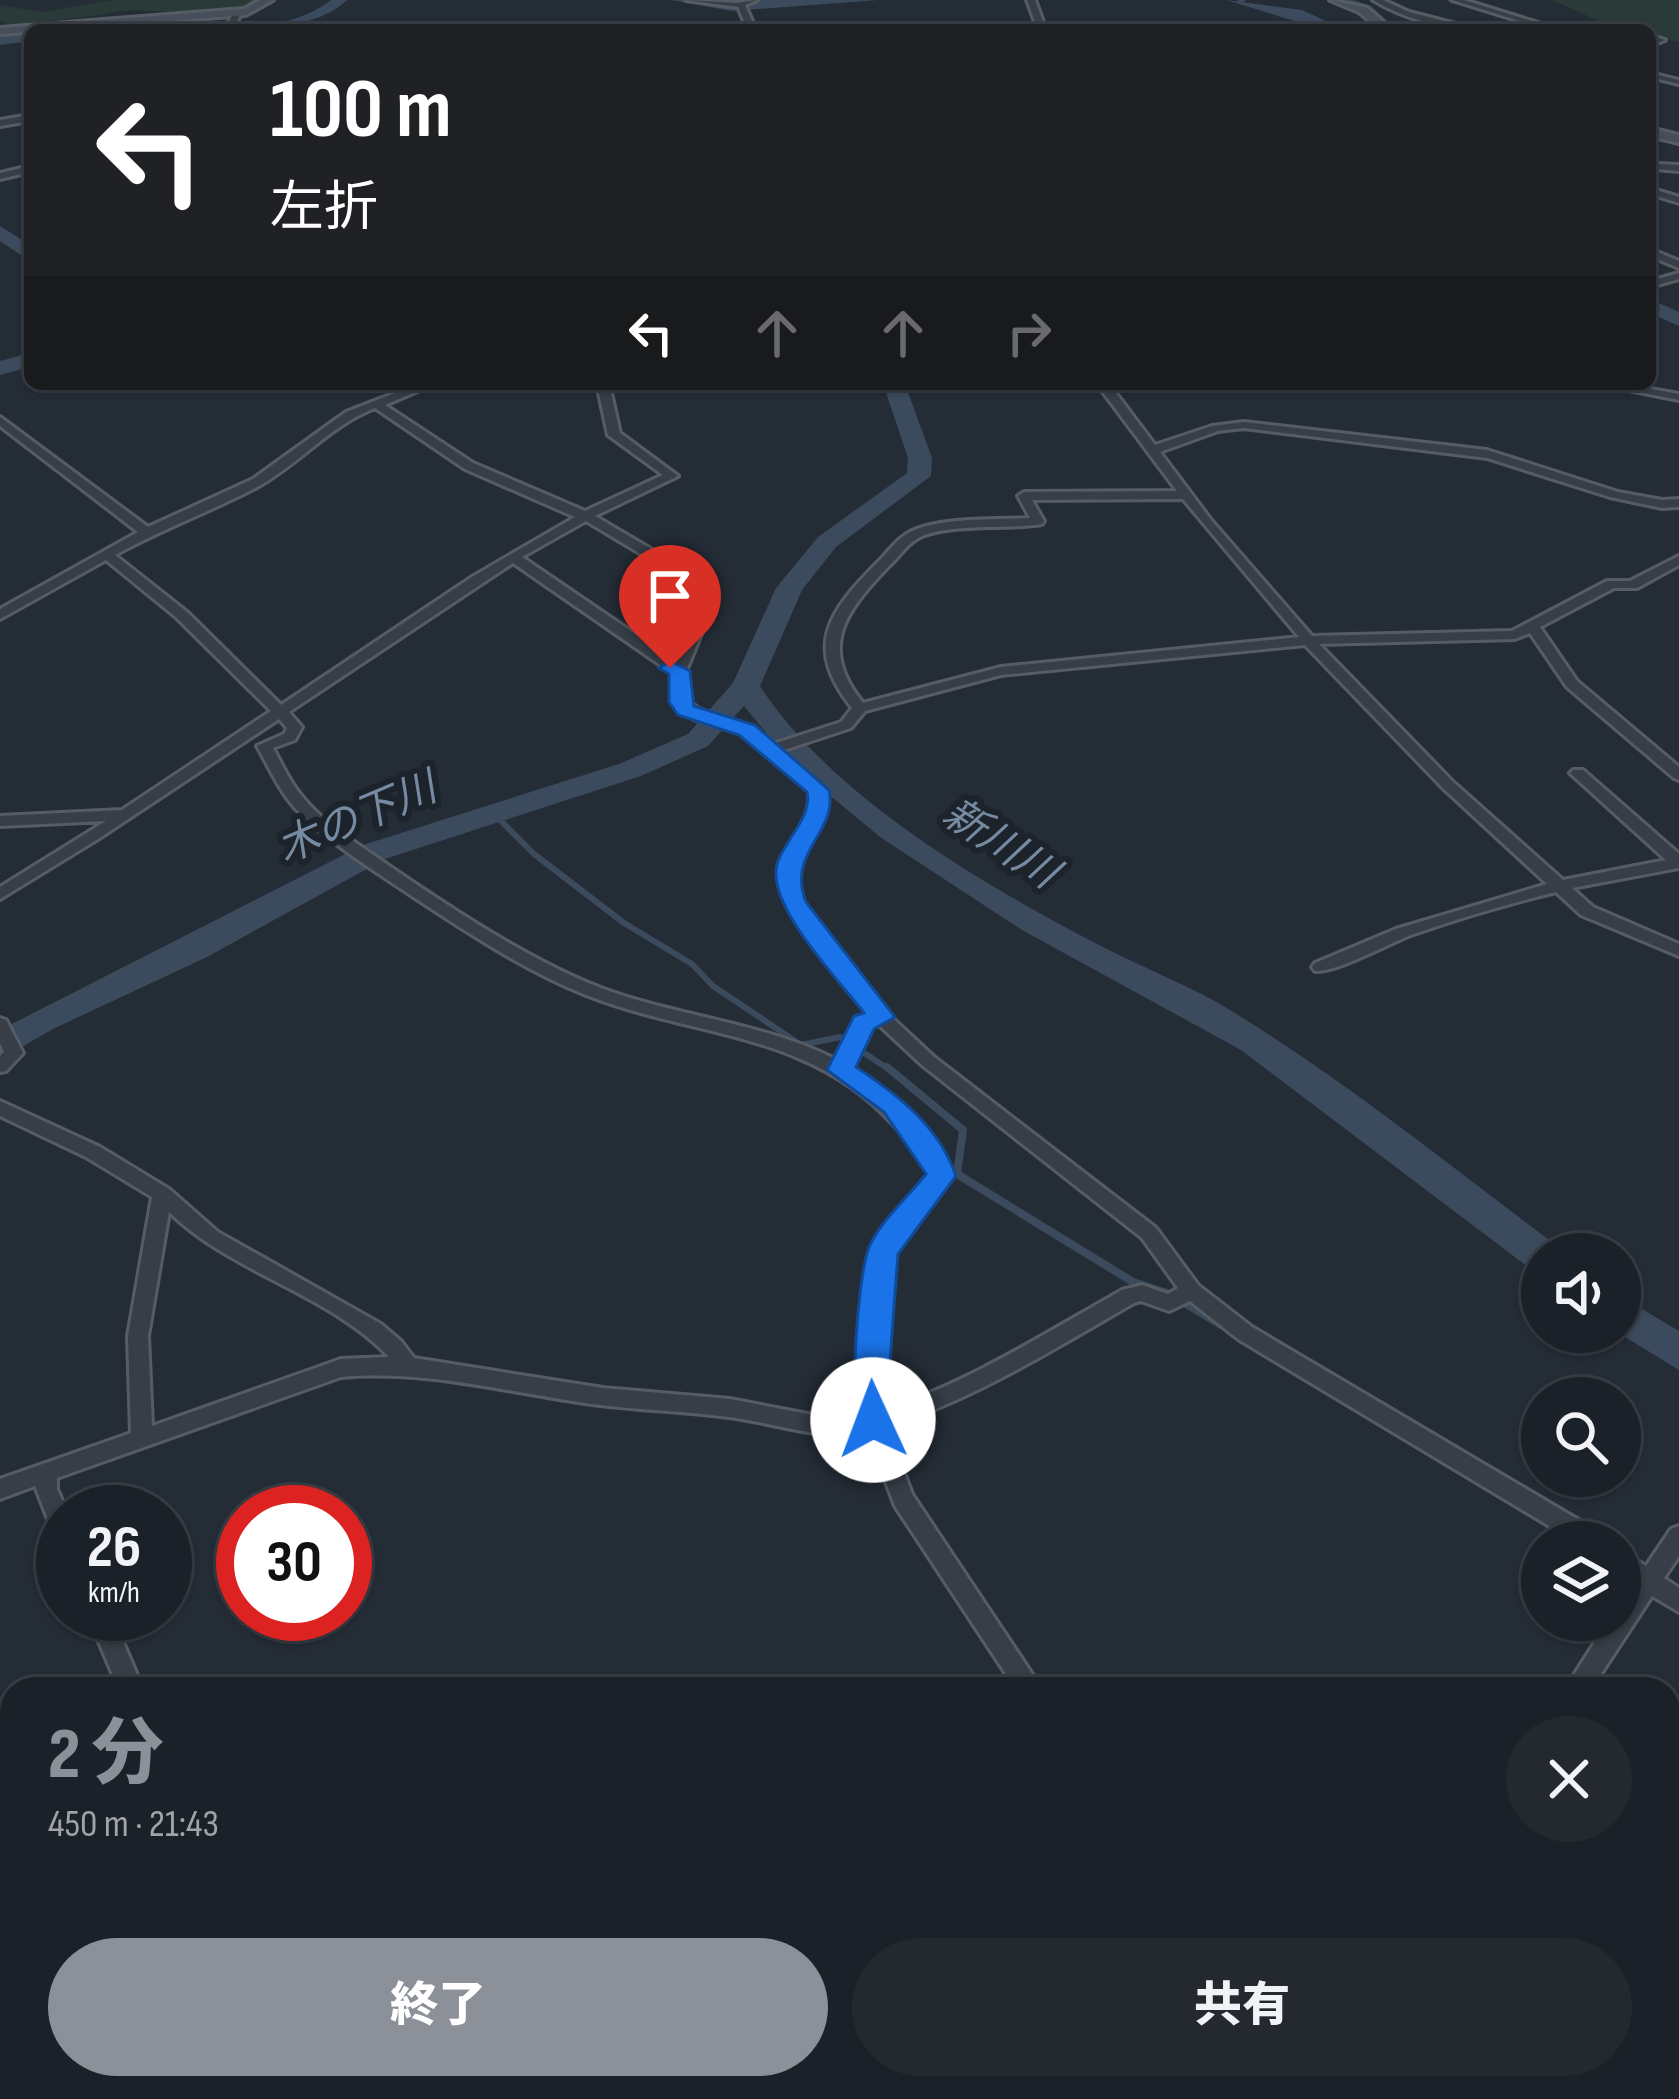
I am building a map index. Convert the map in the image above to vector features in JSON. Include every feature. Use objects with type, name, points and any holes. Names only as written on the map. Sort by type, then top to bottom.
[{"type":"main road","points":[[186,24],[233,22],[268,0]]},
{"type":"main road","points":[[1336,0],[1363,10],[1380,24]]},
{"type":"street","points":[[690,0],[742,6],[753,0]]},
{"type":"street","points":[[1377,0],[1407,14],[1449,24]]},
{"type":"street","points":[[1456,0],[1537,24]]},
{"type":"street","points":[[742,6],[750,24]]},
{"type":"street","points":[[1656,42],[1661,40]]},
{"type":"street","points":[[1658,167],[1679,168]]},
{"type":"street","points":[[0,615],[147,532],[256,482],[350,414],[412,390]]},
{"type":"street","points":[[0,894],[128,815],[513,557],[583,515],[672,476],[614,435],[604,390]]},
{"type":"street","points":[[1108,390],[1186,494],[1309,641],[1448,785],[1557,887],[1617,928],[1679,950]]},
{"type":"street","points":[[1639,390],[1679,397]]},
{"type":"street","points":[[375,404],[469,466],[583,515],[646,552],[661,581],[699,606],[700,617],[679,671],[680,702],[699,716],[728,723],[774,748],[818,790],[821,804],[790,862],[786,883],[794,904],[881,1017],[944,1075],[1149,1233],[1182,1296]]},
{"type":"street","points":[[0,420],[147,532]]},
{"type":"street","points":[[1154,450],[1216,428],[1244,425],[1526,461],[1644,502],[1679,502]]},
{"type":"street","points":[[860,708],[838,680],[830,652],[838,615],[859,587],[916,534],[1038,521],[1024,496],[1186,494]]},
{"type":"street","points":[[106,554],[182,615],[295,728],[290,737],[264,746],[297,800],[368,856],[542,967],[577,983],[784,1040],[894,1105],[935,1159],[941,1176],[883,1251],[869,1374],[873,1420],[903,1499],[1022,1677]]},
{"type":"street","points":[[513,557],[679,671]]},
{"type":"street","points":[[774,748],[846,725],[860,708],[1001,671],[1309,641],[1501,636],[1532,626],[1612,584],[1632,585],[1679,560]]},
{"type":"street","points":[[1532,626],[1572,684],[1679,775]]},
{"type":"street","points":[[1578,773],[1679,863]]},
{"type":"street","points":[[0,821],[128,815]]},
{"type":"street","points":[[1321,967],[1355,950],[1557,887],[1679,863]]},
{"type":"street","points":[[841,1070],[864,1022],[881,1017]]},
{"type":"street","points":[[0,1066],[14,1053],[6,1033]]},
{"type":"street","points":[[0,1108],[93,1152],[162,1194],[210,1237],[341,1312],[401,1352],[406,1363]]},
{"type":"street","points":[[142,1438],[138,1336],[162,1194]]},
{"type":"street","points":[[0,1489],[341,1368],[406,1363],[600,1397],[735,1408],[818,1426],[873,1420],[945,1395],[1142,1293],[1182,1296],[1561,1521]]},
{"type":"street","points":[[46,1471],[46,1485]]},
{"type":"street","points":[[1585,1677],[1679,1536]]},
{"type":"street","points":[[1641,1577],[1679,1601]]},
{"type":"street","points":[[110,1641],[125,1677]]},
{"type":"shaded area","points":[[113,0],[265,0],[225,13],[121,11],[10,25],[0,21],[0,5],[41,12]]},
{"type":"shaded area","points":[[1552,0],[1679,0],[1679,42],[1656,36],[1656,24],[1606,24]]},
{"type":"waterway","points":[[73,24],[244,10],[261,0]]},
{"type":"waterway","points":[[293,24],[322,15],[340,0]]},
{"type":"waterway","points":[[678,0],[732,7],[871,0]]},
{"type":"waterway","points":[[1233,0],[1297,13],[1323,24]]},
{"type":"waterway","points":[[1239,1],[1244,0]]},
{"type":"waterway","points":[[1348,0],[1370,7],[1388,24]]},
{"type":"waterway","points":[[1449,0],[1529,24]]},
{"type":"waterway","points":[[0,30],[24,28]]},
{"type":"waterway","points":[[0,40],[24,37]]},
{"type":"waterway","points":[[0,232],[24,250]]},
{"type":"waterway","points":[[1656,308],[1679,320]]},
{"type":"waterway","points":[[0,368],[24,362]]},
{"type":"waterway","name":"新川川","points":[[746,686],[789,588],[827,542],[919,476],[920,458],[896,390]]},
{"type":"waterway","name":"木の下川","points":[[0,1047],[42,1019],[195,949],[374,852],[630,770],[698,740],[746,686]]},
{"type":"waterway","name":"新川川","points":[[746,686],[768,721],[802,758],[891,830],[1034,922],[1253,1041],[1521,1240]]},
{"type":"waterway","points":[[493,813],[534,854],[624,923],[692,964],[713,986],[801,1045],[840,1037],[890,1070]]},
{"type":"waterway","points":[[887,1067],[963,1130],[957,1174],[1133,1282],[1170,1294],[1221,1325]]},
{"type":"waterway","name":"新川川","points":[[1641,1327],[1679,1353]]},
{"type":"route","points":[[670,668],[679,671],[680,702],[686,711],[747,730],[818,790],[821,804],[790,862],[786,883],[794,904],[881,1017],[864,1022],[841,1070],[894,1105],[935,1159],[941,1176],[883,1251],[869,1374],[873,1420]]}]
